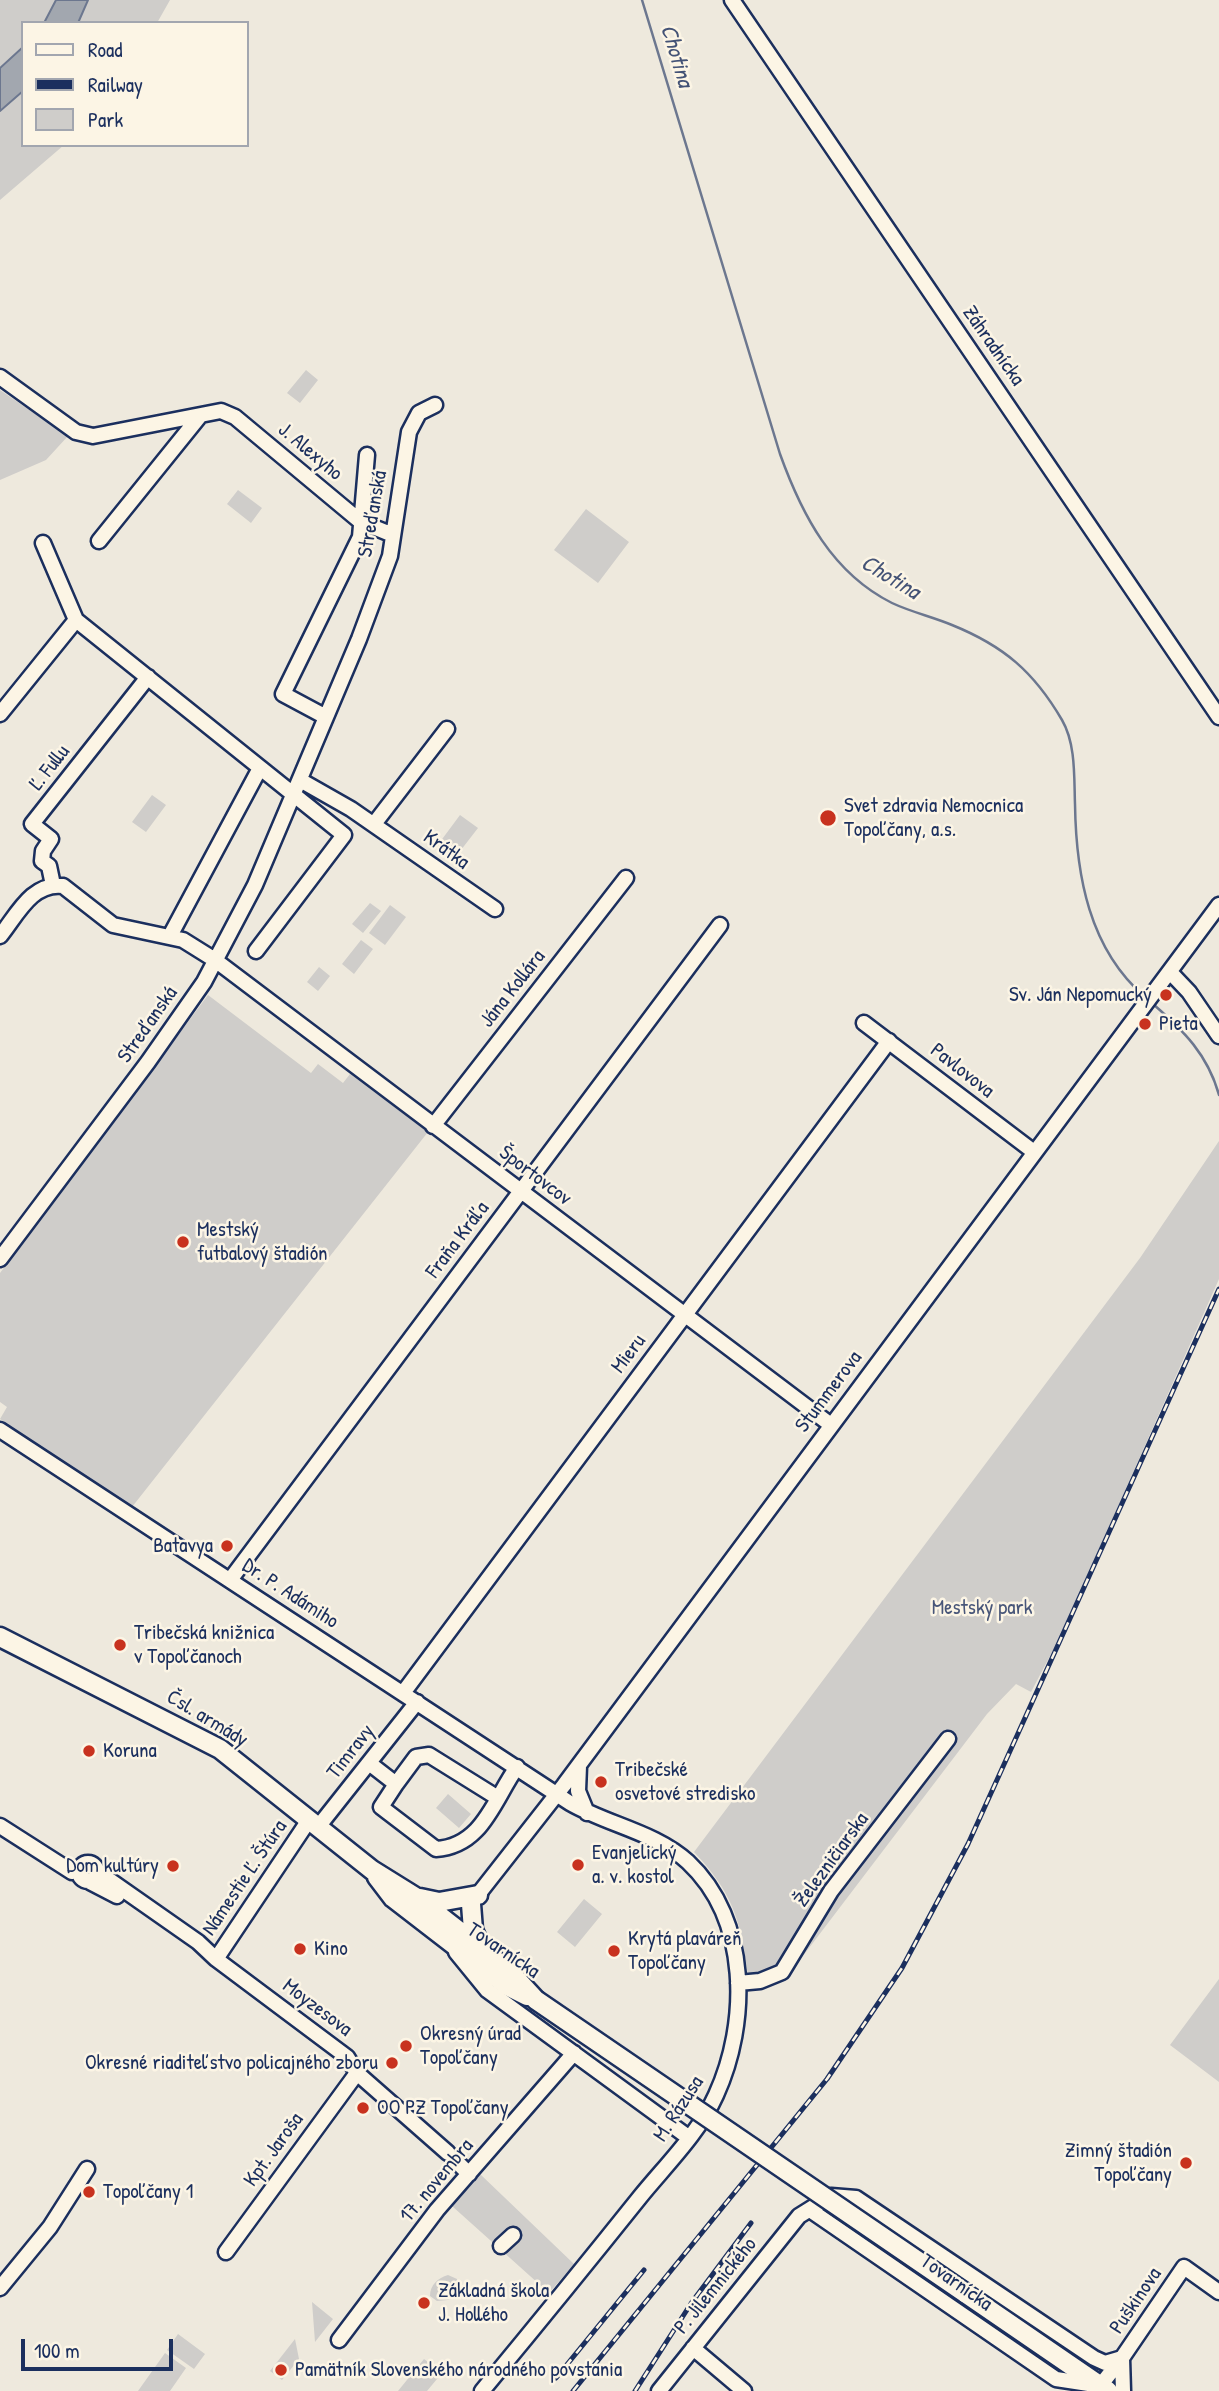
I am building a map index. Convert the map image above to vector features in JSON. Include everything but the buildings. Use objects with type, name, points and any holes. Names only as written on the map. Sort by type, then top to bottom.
[{"type":"main road","name":"Čsl. armády","points":[[0,1637],[206,1740],[372,1870],[417,1898],[449,1932]]},
{"type":"main road","name":"Čsl. armády","points":[[372,1870],[393,1898],[449,1932]]},
{"type":"main road","points":[[417,1898],[439,1902],[475,1899]]},
{"type":"main road","points":[[449,1932],[475,1899]]},
{"type":"main road","points":[[475,1899],[473,1930],[481,1948]]},
{"type":"main road","name":"Tovarnícka","points":[[449,1932],[481,1948],[513,1975],[536,2000]]},
{"type":"main road","name":"Tovarnícka","points":[[449,1932],[507,1986],[536,2000],[1072,2355],[1102,2389]]},
{"type":"street","name":"Záhradnícka","points":[[732,0],[1219,717]]},
{"type":"street","name":"J. Alexyho","points":[[0,377],[76,432],[93,436],[221,411],[235,417],[361,522],[393,534]]},
{"type":"street","name":"Streďanská","points":[[0,1259],[148,1062],[204,982],[255,885],[390,556],[408,432],[419,413],[435,405]]},
{"type":"street","points":[[99,541],[199,417]]},
{"type":"street","name":"Streďanská","points":[[326,717],[283,694],[360,537],[368,455]]},
{"type":"street","points":[[43,543],[76,620],[260,768],[297,787],[344,835],[256,951]]},
{"type":"street","points":[[0,714],[76,620]]},
{"type":"street","name":"Ľ. Fullu","points":[[53,885],[49,866],[42,860],[43,851],[51,839],[32,824],[148,677]]},
{"type":"street","points":[[374,824],[447,729]]},
{"type":"street","points":[[170,936],[260,768]]},
{"type":"street","name":"Krátka","points":[[297,787],[374,824],[495,909]]},
{"type":"street","name":"Jána Kollára","points":[[433,1126],[626,878]]},
{"type":"street","points":[[0,936],[36,891],[53,885]]},
{"type":"street","name":"Športovcov","points":[[53,885],[63,886],[113,925],[183,940],[215,960],[831,1424]]},
{"type":"street","name":"Stummerova","points":[[475,1899],[579,1765],[1219,905]]},
{"type":"street","name":"Fraňa Kráľa","points":[[230,1580],[720,925]]},
{"type":"street","points":[[1170,972],[1189,992],[1219,1036]]},
{"type":"street","name":"Pavlovova","points":[[864,1023],[1034,1152]]},
{"type":"street","name":"Mieru","points":[[403,1693],[889,1041]]},
{"type":"street","name":"Dr. P. Adámiho","points":[[0,1430],[557,1794]]},
{"type":"street","name":"Timravy","points":[[313,1824],[369,1763],[417,1702]]},
{"type":"street","name":"Železničiarska","points":[[738,1983],[760,1981],[782,1972],[831,1891],[948,1739]]},
{"type":"street","points":[[498,1798],[429,1755],[416,1757],[381,1807],[436,1849],[458,1846],[496,1809],[498,1798],[517,1767]]},
{"type":"street","points":[[369,1763],[396,1784]]},
{"type":"street","points":[[579,1765],[578,1791],[587,1813]]},
{"type":"street","name":"M. Rázusa","points":[[482,2391],[708,2111],[728,2064],[736,2023],[738,1983],[729,1926],[719,1903],[695,1869],[651,1838],[587,1813],[557,1794]]},
{"type":"street","name":"Námestie Ľ. Štúra","points":[[216,1959],[313,1824]]},
{"type":"street","points":[[0,1826],[72,1872]]},
{"type":"street","name":"Moyzesova","points":[[94,1877],[198,1941],[216,1959],[347,2057],[356,2073],[469,2174]]},
{"type":"street","points":[[449,1932],[487,1990],[688,2137]]},
{"type":"street","name":"17. novembra","points":[[339,2340],[438,2210],[574,2053]]},
{"type":"street","name":"Kpt. Jaroša","points":[[226,2252],[356,2073]]},
{"type":"street","points":[[0,2288],[50,2227],[87,2169]]},
{"type":"street","name":"Tovarnícka","points":[[1072,2355],[856,2198],[831,2196],[810,2210],[1056,2379],[1102,2389]]},
{"type":"street","name":"P. Jilemnického","points":[[659,2391],[799,2216],[810,2210]]},
{"type":"street","points":[[501,2246],[513,2235]]},
{"type":"street","name":"Puškinova","points":[[1102,2389],[1184,2267],[1219,2292]]},
{"type":"street","points":[[693,2348],[744,2391]]},
{"type":"street","name":"Puškinova","points":[[1072,2355],[1105,2363],[1122,2358]]},
{"type":"street","name":"Puškinova","points":[[1122,2358],[1124,2391]]},
{"type":"green space","points":[[0,0],[170,0],[158,21],[21,21],[21,147],[62,147],[0,200]]},
{"type":"green space","points":[[306,370],[318,380],[300,403],[287,393]]},
{"type":"green space","points":[[0,390],[68,436],[46,460],[0,480]]},
{"type":"green space","points":[[238,490],[262,508],[251,523],[227,504]]},
{"type":"green space","points":[[586,509],[629,542],[598,583],[554,550]]},
{"type":"green space","points":[[152,795],[166,805],[146,832],[132,822]]},
{"type":"green space","points":[[460,815],[478,828],[454,859],[437,846]]},
{"type":"green space","points":[[370,903],[381,911],[363,933],[352,924]]},
{"type":"green space","points":[[390,905],[406,917],[385,945],[369,933]]},
{"type":"green space","points":[[361,940],[373,949],[354,974],[342,964]]},
{"type":"green space","points":[[319,967],[330,976],[318,991],[307,982]]},
{"type":"green space","name":"Mestský futbalový štadión","points":[[208,995],[311,1073],[318,1064],[343,1083],[350,1074],[428,1132],[132,1507],[0,1419],[7,1407],[0,1402],[0,1273]]},
{"type":"green space","name":"Mestský park","points":[[1219,1141],[1219,1279],[1060,1637],[1031,1692],[1016,1684],[987,1714],[790,1973],[748,1976],[742,1939],[733,1909],[718,1881],[694,1852],[1140,1258]]},
{"type":"green space","points":[[448,1794],[471,1814],[459,1828],[436,1808]]},
{"type":"green space","points":[[584,1899],[602,1914],[575,1947],[557,1932]]},
{"type":"green space","points":[[1219,1979],[1219,2082],[1170,2045]]},
{"type":"green space","points":[[480,2174],[574,2264],[549,2293],[452,2206]]},
{"type":"green space","points":[[448,2275],[457,2279],[458,2289],[448,2300],[437,2301],[430,2296],[431,2288],[438,2280]]},
{"type":"green space","points":[[312,2302],[333,2319],[315,2342]]},
{"type":"green space","points":[[178,2334],[205,2354],[194,2369],[167,2350]]},
{"type":"green space","points":[[295,2339],[299,2359],[282,2380],[270,2371]]},
{"type":"green space","points":[[165,2353],[186,2368],[170,2391],[138,2391]]},
{"type":"green space","points":[[424,2359],[442,2373],[427,2391],[398,2391]]},
{"type":"shaded area","points":[[56,0],[88,0],[79,21],[45,21]]},
{"type":"shaded area","points":[[21,49],[21,93],[0,111],[0,68]]},
{"type":"waterway","name":"Chotina","points":[[642,0],[780,454],[798,499],[822,540],[852,576],[892,603],[952,625],[987,642],[1029,674],[1051,703],[1067,729],[1072,750],[1078,857],[1089,909],[1111,957],[1126,978],[1145,997]]},
{"type":"waterway","name":"Chotina","points":[[1153,1004],[1194,1045],[1208,1068],[1219,1095]]},
{"type":"railway","points":[[573,2391],[827,2079],[902,1968],[968,1844],[1219,1289]]},
{"type":"railway","points":[[635,2391],[692,2302],[751,2223]]},
{"type":"railway","points":[[556,2378],[644,2270]]},
{"type":"place","name":"Svet zdravia Nemocnica Topoľčany, a.s.","points":[[828,818]]},
{"type":"place","name":"Sv. Ján Nepomucký","points":[[1166,995]]},
{"type":"place","name":"Pieta","points":[[1145,1024]]},
{"type":"place","name":"Mestský futbalový štadión","points":[[183,1242]]},
{"type":"place","name":"Batavya","points":[[227,1546]]},
{"type":"place","name":"Tribečská knižnica v Topoľčanoch","points":[[120,1645]]},
{"type":"place","name":"Koruna","points":[[89,1751]]},
{"type":"place","name":"Tribečské osvetové stredisko","points":[[601,1782]]},
{"type":"place","name":"Evanjelický a. v. kostol","points":[[578,1865]]},
{"type":"place","name":"Dom kultúry","points":[[173,1866]]},
{"type":"place","name":"Kino","points":[[300,1949]]},
{"type":"place","name":"Krytá plaváreň Topoľčany","points":[[614,1951]]},
{"type":"place","name":"Okresný úrad Topoľčany","points":[[406,2046]]},
{"type":"place","name":"Okresné riaditeľstvo policajného zboru","points":[[392,2063]]},
{"type":"place","name":"OO PZ Topoľčany","points":[[363,2108]]},
{"type":"place","name":"Zimný štadión Topoľčany","points":[[1186,2163]]},
{"type":"place","name":"Topoľčany 1","points":[[89,2192]]},
{"type":"place","name":"Základná škola J. Hollého","points":[[424,2303]]},
{"type":"place","name":"Pamätník Slovenského národného povstania","points":[[281,2370]]}]
